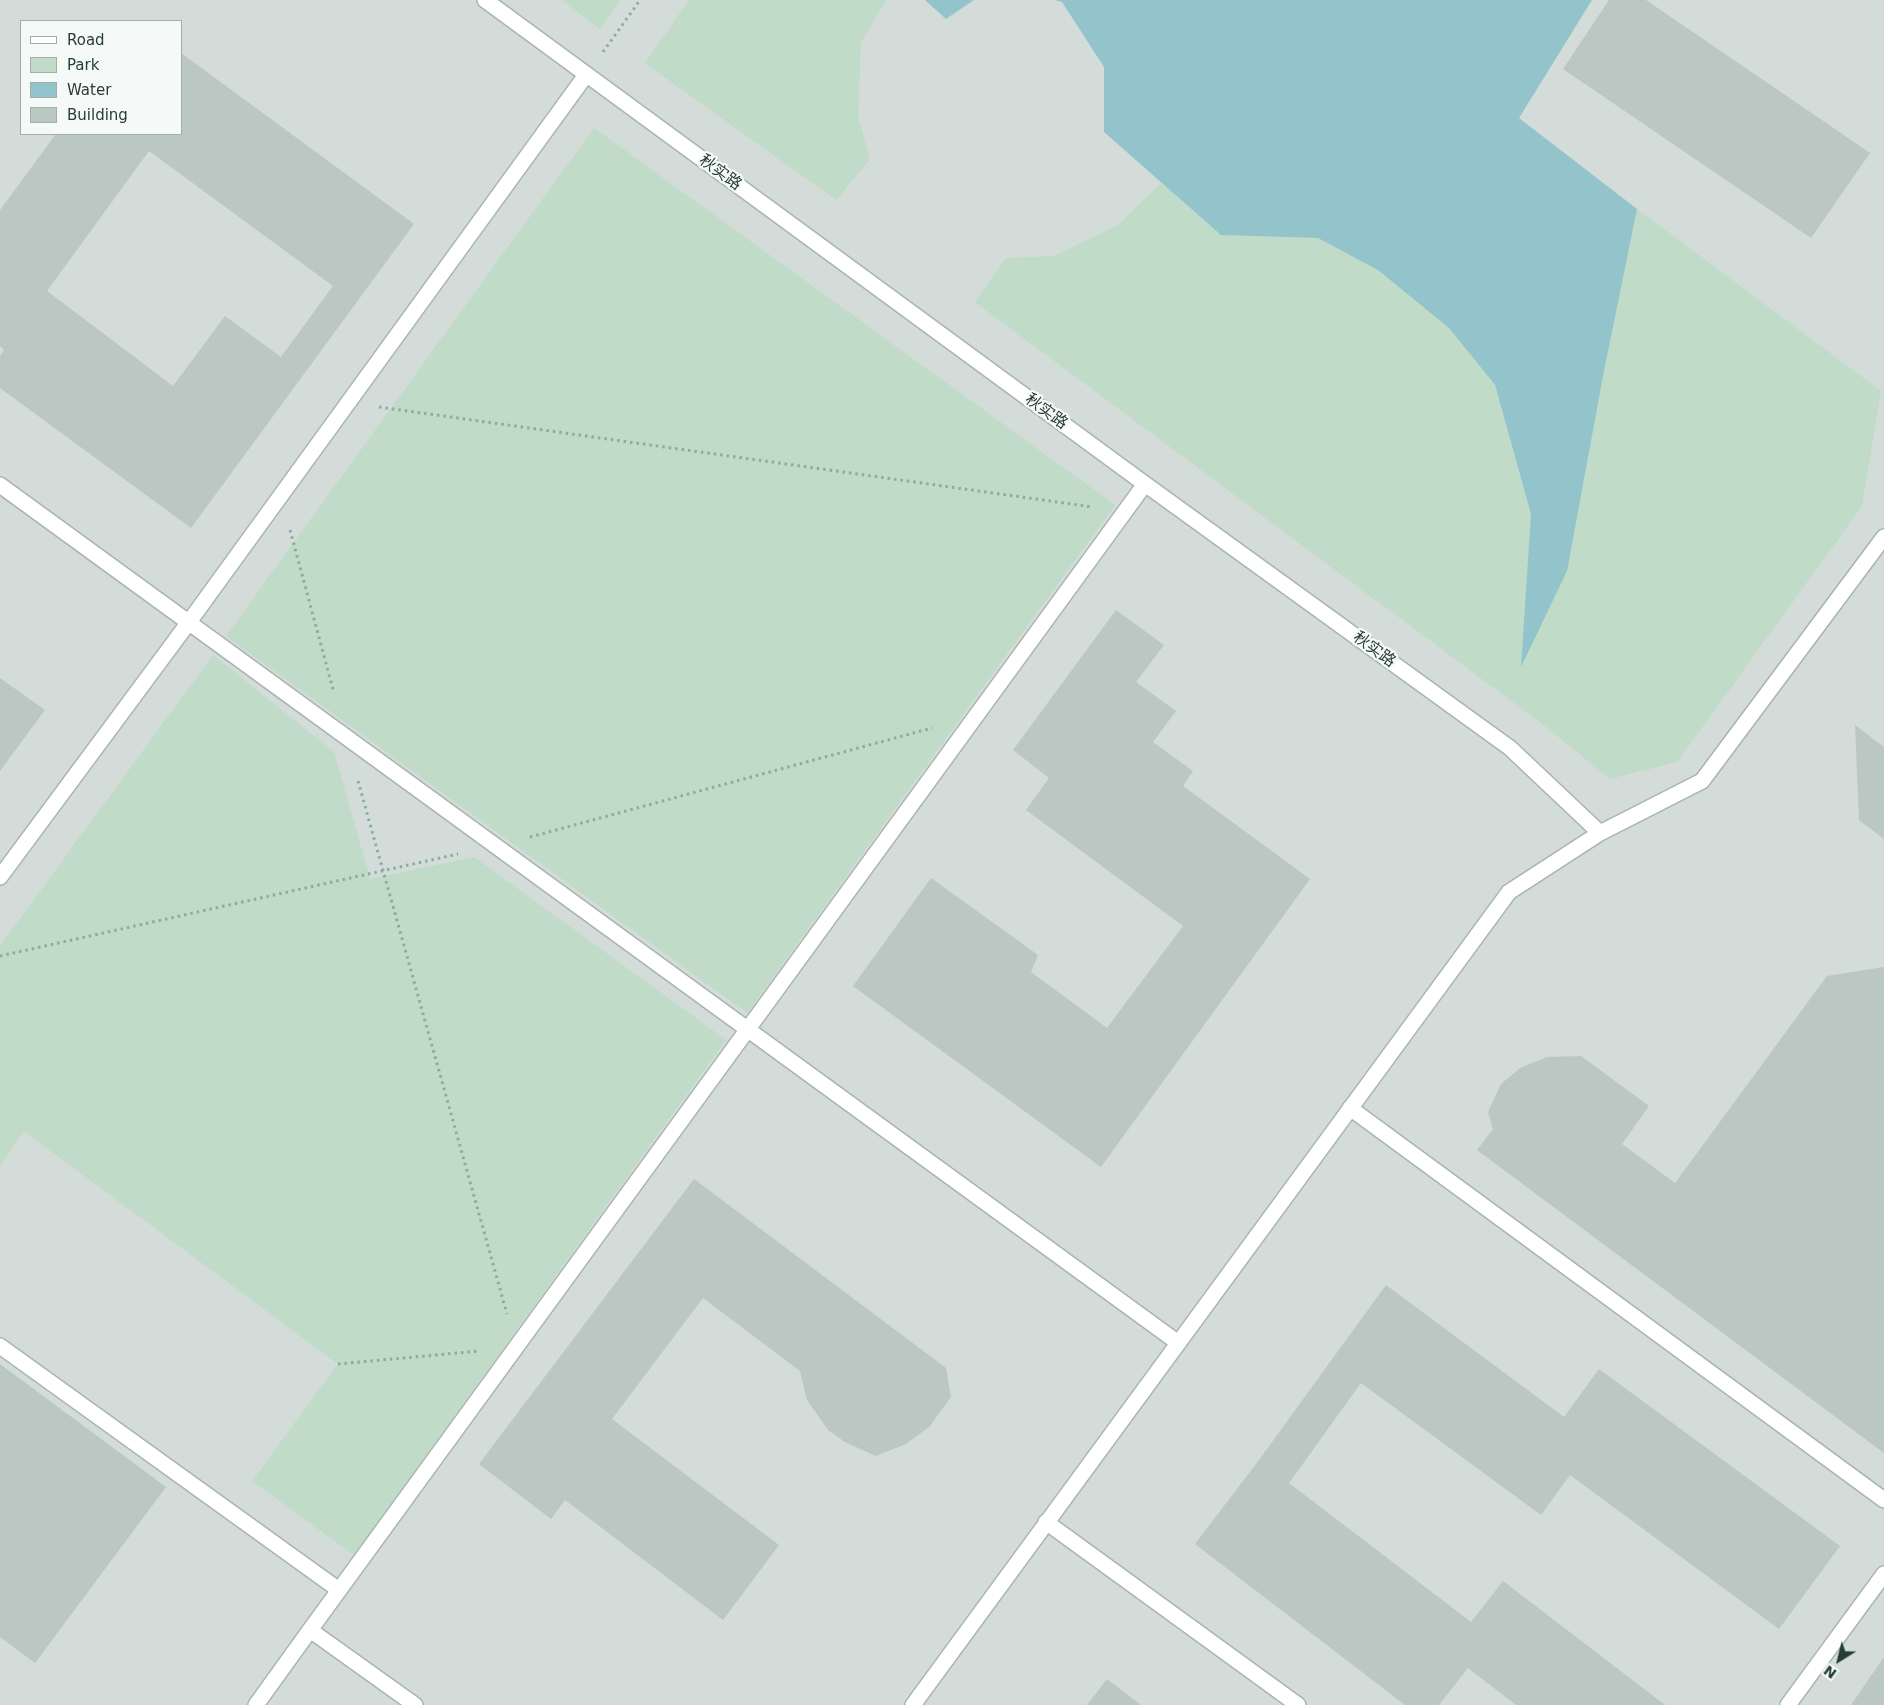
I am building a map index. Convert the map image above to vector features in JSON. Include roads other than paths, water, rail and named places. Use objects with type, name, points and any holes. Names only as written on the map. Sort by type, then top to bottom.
[{"type":"lane","name":"秋实路","points":[[485,0],[1145,484],[1510,748],[1600,833]]},
{"type":"lane","points":[[0,877],[189,622],[586,75]]},
{"type":"lane","points":[[256,1705],[1145,484]]},
{"type":"lane","points":[[0,485],[1177,1342]]},
{"type":"lane","points":[[913,1705],[1177,1342],[1509,892],[1600,833],[1702,781],[1884,537]]},
{"type":"lane","points":[[1350,1108],[1884,1500]]},
{"type":"lane","points":[[0,1346],[339,1590]]},
{"type":"lane","points":[[1046,1522],[1298,1705]]},
{"type":"lane","points":[[1788,1705],[1884,1574]]},
{"type":"lane","points":[[310,1630],[415,1705]]},
{"type":"water","points":[[925,0],[974,0],[946,19]]},
{"type":"water","points":[[1055,0],[1592,0],[1519,118],[1637,209],[1603,376],[1567,571],[1521,667],[1531,514],[1495,385],[1449,328],[1378,270],[1318,238],[1221,235],[1104,132],[1104,67],[1062,2]]}]
